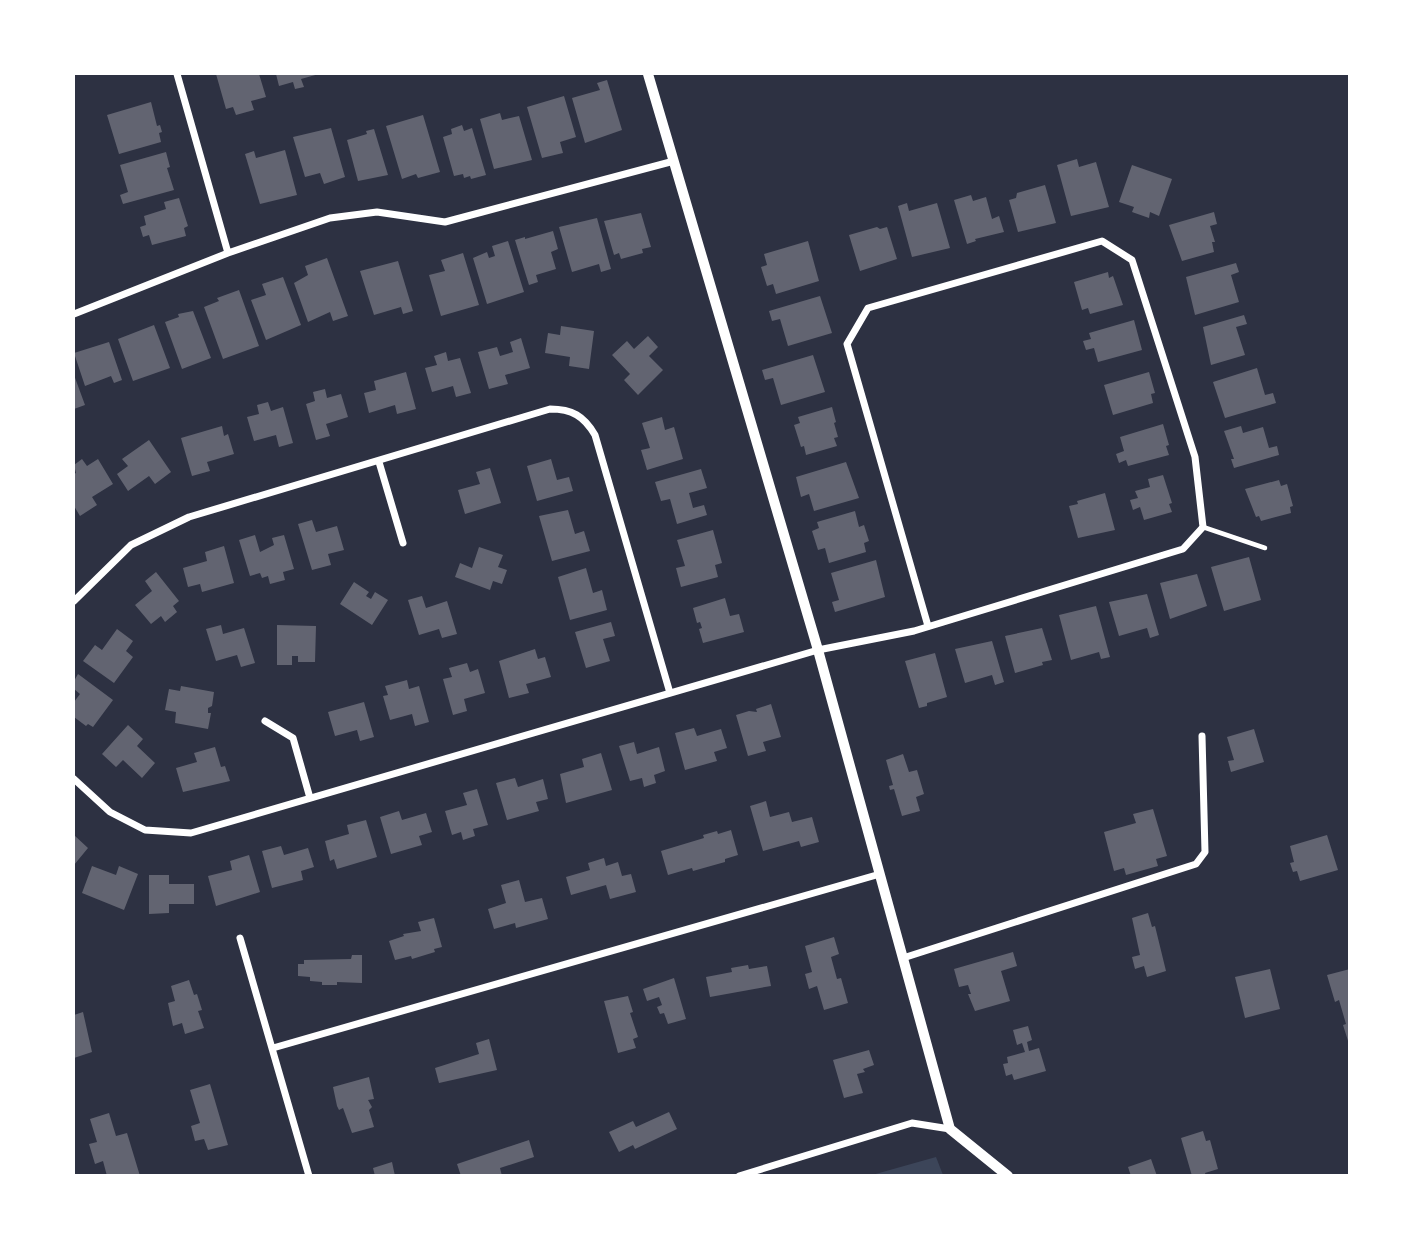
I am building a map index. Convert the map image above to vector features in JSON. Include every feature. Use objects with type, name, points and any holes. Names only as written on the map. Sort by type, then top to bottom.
[{"type":"street","points":[[177,74],[228,253]]},
{"type":"street","points":[[648,74],[818,650],[950,1129]]},
{"type":"street","points":[[74,314],[228,253],[330,218],[377,212],[445,222],[674,161]]},
{"type":"street","points":[[74,779],[110,812],[145,830],[191,832],[818,650],[928,626],[1183,549],[1203,527],[1195,457],[1132,260],[1102,241],[868,308],[847,344],[928,626]]},
{"type":"street","points":[[74,601],[131,545],[189,517],[550,409],[565,409],[587,422],[595,435],[670,693]]},
{"type":"street","points":[[379,462],[403,543]]},
{"type":"street","points":[[265,721],[293,738],[310,798]]},
{"type":"street","points":[[903,958],[1196,864],[1205,852],[1202,736]]},
{"type":"street","points":[[273,1048],[880,874]]},
{"type":"street","points":[[240,938],[309,1175]]},
{"type":"street","points":[[739,1175],[912,1123],[950,1129],[1008,1175]]},
{"type":"lane","points":[[1203,527],[1265,548]]},
{"type":"shaded area","points":[[936,1157],[943,1175],[872,1175]]},
{"type":"building","points":[[216,74],[259,74],[266,97],[251,101],[254,110],[236,115],[233,107],[226,109]]},
{"type":"building","points":[[276,74],[319,74],[301,79],[304,87],[295,89],[293,82],[279,86]]},
{"type":"building","points":[[607,80],[622,130],[585,143],[572,98],[600,90],[597,83]]},
{"type":"building","points":[[564,96],[576,137],[560,142],[563,153],[542,158],[527,107]]},
{"type":"building","points":[[151,102],[157,126],[160,125],[162,132],[159,133],[161,142],[119,154],[107,115]]},
{"type":"building","points":[[500,113],[502,120],[519,116],[532,160],[494,169],[480,119]]},
{"type":"building","points":[[423,115],[440,172],[418,178],[416,174],[402,179],[386,126]]},
{"type":"building","points":[[462,125],[464,131],[472,128],[486,175],[471,179],[470,176],[464,178],[463,174],[454,176],[443,137],[452,134],[451,129]]},
{"type":"building","points":[[331,128],[345,177],[324,184],[320,173],[305,177],[293,137]]},
{"type":"building","points":[[374,129],[388,175],[358,181],[347,140]]},
{"type":"building","points":[[285,150],[297,195],[260,204],[245,154],[254,151],[256,158]]},
{"type":"building","points":[[166,152],[170,167],[167,168],[174,190],[123,204],[120,195],[128,192],[120,165]]},
{"type":"building","points":[[1077,159],[1079,167],[1096,162],[1109,207],[1071,216],[1057,165]]},
{"type":"building","points":[[1132,165],[1172,179],[1159,216],[1150,212],[1149,218],[1132,212],[1134,207],[1119,202]]},
{"type":"building","points":[[1045,185],[1056,223],[1018,232],[1009,200],[1016,198],[1017,193]]},
{"type":"building","points":[[971,195],[973,201],[986,197],[992,219],[999,216],[1004,232],[975,239],[976,241],[967,244],[954,200]]},
{"type":"building","points":[[179,198],[188,226],[184,228],[186,236],[152,245],[149,235],[143,237],[140,227],[146,225],[144,216],[166,209],[164,202]]},
{"type":"building","points":[[907,203],[909,211],[937,203],[950,248],[912,257],[898,206]]},
{"type":"building","points":[[1214,212],[1217,224],[1210,226],[1215,242],[1212,242],[1214,252],[1182,261],[1169,225]]},
{"type":"building","points":[[641,213],[651,247],[642,249],[643,253],[621,259],[619,253],[614,255],[604,221]]},
{"type":"building","points":[[597,218],[611,269],[601,272],[599,264],[572,272],[559,227]]},
{"type":"building","points":[[887,227],[897,259],[860,271],[849,235]]},
{"type":"building","points":[[553,231],[558,249],[551,252],[556,269],[536,275],[538,282],[529,285],[515,240]]},
{"type":"building","points":[[508,241],[524,292],[487,304],[473,258],[487,252],[489,258],[495,256],[492,246]]},
{"type":"building","points":[[808,241],[819,281],[776,294],[773,284],[767,286],[761,267],[767,265],[764,254]]},
{"type":"building","points":[[463,253],[479,305],[441,316],[429,275],[445,271],[441,260]]},
{"type":"building","points":[[327,258],[348,316],[333,321],[330,312],[308,322],[294,283],[308,275],[305,266]]},
{"type":"building","points":[[398,261],[413,311],[403,314],[401,307],[374,315],[360,271]]},
{"type":"building","points":[[1236,263],[1239,272],[1231,275],[1239,302],[1195,315],[1186,277]]},
{"type":"building","points":[[1108,272],[1109,278],[1113,276],[1123,305],[1090,314],[1088,308],[1082,310],[1074,282]]},
{"type":"building","points":[[283,277],[301,325],[266,340],[251,300],[266,295],[262,284]]},
{"type":"building","points":[[239,290],[259,346],[223,359],[204,307],[219,301],[217,298]]},
{"type":"building","points":[[820,296],[832,333],[788,346],[780,319],[772,321],[769,311]]},
{"type":"building","points":[[193,311],[211,358],[182,369],[165,322],[179,317],[178,314]]},
{"type":"building","points":[[1244,315],[1247,324],[1236,327],[1245,355],[1211,365],[1203,327]]},
{"type":"building","points":[[1134,320],[1142,350],[1098,362],[1094,348],[1086,350],[1083,341],[1091,339],[1089,333]]},
{"type":"building","points":[[154,325],[170,368],[133,381],[118,339]]},
{"type":"building","points":[[561,326],[594,331],[589,369],[569,366],[570,357],[545,353],[548,333],[560,335]]},
{"type":"building","points":[[648,336],[658,347],[649,356],[663,370],[638,395],[624,380],[630,374],[612,355],[627,341],[634,349]]},
{"type":"building","points":[[521,338],[530,368],[505,375],[508,384],[489,389],[478,352],[497,347],[500,356],[513,352],[510,342]]},
{"type":"building","points":[[109,342],[122,380],[114,383],[111,376],[85,386],[74,353]]},
{"type":"building","points":[[446,352],[448,361],[460,358],[471,393],[456,397],[453,386],[432,392],[425,368],[437,365],[434,356]]},
{"type":"building","points":[[813,355],[825,392],[781,405],[773,378],[765,380],[762,370]]},
{"type":"building","points":[[1257,368],[1265,395],[1273,393],[1276,403],[1225,418],[1213,382]]},
{"type":"building","points":[[406,372],[416,409],[397,414],[395,405],[369,413],[364,393],[376,390],[374,381]]},
{"type":"building","points":[[1149,372],[1155,393],[1151,394],[1153,403],[1113,415],[1104,385]]},
{"type":"building","points":[[74,375],[85,405],[74,409]]},
{"type":"building","points":[[325,389],[327,398],[341,394],[348,417],[326,424],[330,436],[316,440],[306,404],[315,401],[313,392]]},
{"type":"building","points":[[268,402],[271,411],[283,407],[293,443],[279,447],[276,435],[254,441],[247,417],[259,414],[257,405]]},
{"type":"building","points":[[832,407],[838,437],[834,438],[837,446],[806,455],[794,425],[800,423],[798,417]]},
{"type":"building","points":[[662,417],[665,430],[674,427],[683,459],[647,470],[641,450],[650,448],[642,423]]},
{"type":"building","points":[[1163,424],[1169,455],[1128,466],[1126,460],[1119,463],[1116,454],[1124,451],[1120,437]]},
{"type":"building","points":[[222,426],[224,436],[228,434],[234,454],[207,462],[210,471],[192,476],[181,438]]},
{"type":"building","points":[[1241,426],[1243,433],[1263,427],[1269,448],[1277,446],[1279,455],[1234,468],[1231,459],[1234,459],[1224,431]]},
{"type":"building","points":[[149,440],[171,472],[155,484],[149,476],[128,491],[117,474],[128,466],[122,459]]},
{"type":"building","points":[[82,459],[87,466],[98,459],[113,484],[92,497],[97,505],[80,516],[74,506],[74,465]]},
{"type":"building","points":[[551,459],[557,480],[569,477],[573,491],[537,501],[527,466]]},
{"type":"building","points":[[846,462],[859,498],[814,511],[809,494],[801,497],[796,477]]},
{"type":"building","points":[[490,468],[501,503],[465,514],[458,490],[480,484],[476,472]]},
{"type":"building","points":[[701,469],[707,488],[689,493],[693,508],[704,505],[707,515],[677,524],[670,499],[661,501],[655,482]]},
{"type":"building","points":[[1163,475],[1172,503],[1169,504],[1172,512],[1144,520],[1140,507],[1133,510],[1130,500],[1138,498],[1135,491],[1150,487],[1148,479]]},
{"type":"building","points":[[1279,480],[1281,486],[1287,484],[1293,506],[1290,507],[1291,513],[1261,521],[1259,516],[1256,517],[1245,489]]},
{"type":"building","points":[[1105,493],[1115,530],[1078,538],[1069,506]]},
{"type":"building","points":[[568,510],[575,534],[584,531],[590,551],[552,561],[539,516]]},
{"type":"building","points":[[855,511],[859,527],[864,525],[869,541],[864,543],[866,552],[829,563],[825,548],[818,550],[812,531],[819,528],[817,522]]},
{"type":"building","points":[[312,520],[316,532],[337,526],[344,550],[328,554],[331,565],[312,570],[298,524]]},
{"type":"building","points":[[713,530],[722,563],[715,565],[718,577],[681,587],[676,568],[685,566],[677,540]]},
{"type":"building","points":[[255,535],[260,552],[274,545],[272,538],[284,535],[294,569],[283,572],[285,580],[270,584],[268,576],[262,578],[260,573],[250,576],[239,540]]},
{"type":"building","points":[[224,546],[234,583],[202,592],[200,584],[188,587],[183,568],[207,561],[205,552]]},
{"type":"building","points":[[479,547],[503,555],[498,567],[507,570],[502,584],[493,581],[490,590],[455,577],[460,563],[472,568]]},
{"type":"building","points":[[1249,557],[1261,600],[1224,611],[1211,567]]},
{"type":"building","points":[[876,560],[885,597],[835,612],[832,602],[839,600],[831,573]]},
{"type":"building","points":[[586,568],[593,593],[602,590],[607,610],[570,620],[558,577]]},
{"type":"building","points":[[156,572],[179,601],[173,606],[177,612],[165,622],[161,616],[151,624],[135,605],[152,591],[145,581]]},
{"type":"building","points":[[1197,574],[1207,606],[1170,619],[1160,583]]},
{"type":"building","points":[[354,582],[369,592],[366,596],[371,599],[375,592],[388,600],[372,625],[340,604]]},
{"type":"building","points":[[1147,594],[1159,635],[1150,638],[1147,628],[1119,636],[1109,602]]},
{"type":"building","points":[[422,596],[426,608],[447,601],[457,634],[442,638],[439,629],[419,635],[408,600]]},
{"type":"building","points":[[725,598],[730,616],[739,614],[744,632],[703,643],[699,629],[702,628],[700,622],[697,623],[693,608]]},
{"type":"building","points":[[1096,606],[1110,657],[1101,659],[1099,652],[1071,660],[1059,615]]},
{"type":"building","points":[[611,622],[615,636],[603,639],[610,661],[586,668],[575,632]]},
{"type":"building","points":[[221,625],[223,634],[244,628],[255,663],[241,667],[237,655],[216,661],[206,629]]},
{"type":"building","points":[[277,625],[316,626],[315,662],[298,662],[298,656],[292,656],[292,665],[277,665]]},
{"type":"building","points":[[1042,628],[1052,660],[1015,673],[1005,636]]},
{"type":"building","points":[[117,629],[133,641],[126,651],[133,657],[114,683],[83,661],[95,645],[102,650]]},
{"type":"building","points":[[992,641],[1004,682],[995,685],[992,675],[965,683],[955,649]]},
{"type":"building","points":[[535,649],[538,659],[545,657],[551,677],[526,684],[529,693],[509,698],[499,661]]},
{"type":"building","points":[[935,653],[947,697],[919,708],[905,661]]},
{"type":"building","points":[[467,663],[470,672],[478,669],[485,693],[464,699],[467,711],[453,715],[443,679],[452,677],[449,668]]},
{"type":"building","points":[[78,674],[113,700],[93,727],[88,724],[86,726],[74,717],[74,702],[80,694],[74,689]]},
{"type":"building","points":[[407,680],[409,689],[419,686],[429,722],[415,726],[412,714],[390,720],[383,696],[388,695],[385,686]]},
{"type":"building","points":[[181,686],[214,692],[212,706],[208,708],[208,713],[211,713],[208,729],[175,723],[176,712],[165,710],[169,689],[180,691]]},
{"type":"building","points":[[364,702],[374,737],[360,741],[357,730],[335,736],[328,712]]},
{"type":"building","points":[[771,704],[781,737],[763,742],[766,751],[748,756],[736,715],[749,711],[757,712],[756,709]]},
{"type":"building","points":[[128,725],[143,739],[137,746],[155,763],[142,778],[123,760],[116,767],[102,754]]},
{"type":"building","points":[[694,728],[697,736],[721,729],[727,748],[714,752],[717,761],[685,770],[675,733]]},
{"type":"building","points":[[1254,729],[1264,762],[1231,772],[1228,761],[1234,760],[1227,737]]},
{"type":"building","points":[[634,742],[637,754],[659,747],[665,771],[654,775],[656,783],[644,787],[642,778],[630,781],[619,746]]},
{"type":"building","points":[[215,747],[221,767],[225,766],[230,781],[183,792],[176,768],[197,762],[194,753]]},
{"type":"building","points":[[601,753],[612,790],[566,803],[560,774],[584,767],[582,759]]},
{"type":"building","points":[[903,754],[909,772],[917,770],[924,794],[916,797],[920,811],[902,816],[894,789],[890,790],[889,786],[893,785],[886,760]]},
{"type":"building","points":[[515,778],[518,787],[543,779],[548,799],[536,802],[539,811],[507,820],[496,783]]},
{"type":"building","points":[[477,789],[488,825],[473,829],[475,836],[463,840],[461,832],[452,835],[445,811],[467,805],[463,793]]},
{"type":"building","points":[[766,801],[770,817],[789,812],[792,822],[812,817],[819,842],[801,847],[799,841],[763,851],[750,806]]},
{"type":"building","points":[[1153,809],[1167,856],[1156,859],[1158,866],[1126,875],[1124,868],[1114,871],[1104,832],[1136,823],[1133,814]]},
{"type":"building","points":[[399,811],[402,820],[426,813],[432,832],[419,836],[422,845],[391,854],[380,817]]},
{"type":"building","points":[[366,820],[377,857],[337,869],[334,859],[330,861],[325,841],[349,834],[347,825]]},
{"type":"building","points":[[731,830],[738,855],[725,859],[725,862],[668,875],[661,851],[704,838],[703,835]]},
{"type":"building","points":[[74,835],[88,848],[74,865]]},
{"type":"building","points":[[1327,835],[1338,870],[1300,881],[1297,871],[1293,872],[1290,863],[1294,862],[1290,846]]},
{"type":"building","points":[[281,846],[284,855],[308,848],[314,867],[301,871],[303,880],[272,888],[262,851]]},
{"type":"building","points":[[249,855],[260,892],[216,906],[208,876],[232,870],[230,861]]},
{"type":"building","points":[[604,858],[606,866],[618,862],[622,876],[631,874],[636,892],[610,899],[606,885],[571,895],[566,877],[590,870],[588,863]]},
{"type":"building","points":[[92,866],[116,875],[119,866],[138,874],[124,910],[82,893]]},
{"type":"building","points":[[149,875],[169,875],[169,884],[194,884],[194,904],[169,904],[169,913],[149,914]]},
{"type":"building","points":[[519,880],[525,902],[542,898],[548,919],[516,928],[515,923],[494,929],[488,909],[506,903],[501,885]]},
{"type":"building","points":[[1148,913],[1152,927],[1155,926],[1166,971],[1147,977],[1144,966],[1135,969],[1132,957],[1140,955],[1132,918]]},
{"type":"building","points":[[434,918],[442,947],[412,959],[411,956],[395,960],[389,941],[404,936],[403,934],[421,931],[418,922]]},
{"type":"building","points":[[834,937],[839,954],[831,957],[837,979],[841,978],[848,1003],[824,1010],[817,986],[809,989],[805,974],[812,972],[805,946]]},
{"type":"building","points":[[1013,952],[1017,966],[1001,971],[1010,1001],[975,1011],[968,994],[971,994],[968,985],[959,987],[954,969]]},
{"type":"building","points":[[352,955],[362,955],[362,983],[337,982],[337,985],[322,985],[322,982],[310,981],[310,977],[298,976],[298,964],[304,964],[304,960],[351,959]]},
{"type":"building","points":[[748,965],[749,969],[767,966],[771,986],[710,997],[706,977],[732,972],[731,968]]},
{"type":"building","points":[[1270,969],[1280,1009],[1245,1018],[1235,977]]},
{"type":"building","points":[[1350,969],[1349,1044],[1339,1000],[1335,1002],[1327,975]]},
{"type":"building","points":[[674,978],[686,1019],[668,1024],[664,1013],[660,1014],[657,1007],[662,1005],[659,997],[647,1001],[643,989]]},
{"type":"building","points":[[189,980],[202,1010],[198,1011],[204,1028],[185,1034],[182,1023],[173,1026],[168,1003],[175,1001],[171,986]]},
{"type":"building","points":[[628,996],[638,1037],[633,1039],[636,1048],[618,1053],[604,1001]]},
{"type":"building","points":[[83,1012],[92,1052],[74,1058],[74,1015]]},
{"type":"building","points":[[1028,1026],[1032,1040],[1027,1042],[1029,1051],[1039,1048],[1046,1071],[1014,1080],[1012,1074],[1006,1076],[1003,1064],[1008,1063],[1007,1057],[1025,1052],[1022,1043],[1017,1045],[1013,1030]]},
{"type":"building","points":[[489,1039],[497,1070],[439,1083],[435,1068],[479,1054],[476,1043]]},
{"type":"building","points":[[869,1050],[874,1065],[857,1074],[863,1093],[844,1098],[833,1060]]},
{"type":"building","points":[[369,1077],[374,1099],[368,1100],[372,1107],[369,1110],[374,1127],[352,1133],[343,1108],[339,1110],[337,1106],[333,1087]]},
{"type":"building","points":[[210,1084],[228,1145],[208,1150],[204,1139],[195,1141],[191,1126],[200,1123],[190,1090]]},
{"type":"building","points":[[669,1112],[677,1129],[635,1149],[633,1145],[619,1152],[609,1132],[633,1121],[636,1127]]},
{"type":"building","points":[[109,1113],[116,1136],[127,1133],[140,1176],[107,1176],[103,1161],[95,1164],[89,1144],[97,1142],[90,1119]]},
{"type":"building","points":[[1203,1131],[1206,1141],[1210,1140],[1218,1169],[1205,1173],[1206,1176],[1192,1176],[1181,1138]]},
{"type":"building","points":[[529,1140],[534,1157],[500,1168],[502,1176],[461,1176],[457,1164]]},
{"type":"building","points":[[1151,1159],[1157,1176],[1131,1176],[1128,1167]]},
{"type":"building","points":[[392,1162],[395,1176],[375,1176],[373,1168]]}]
